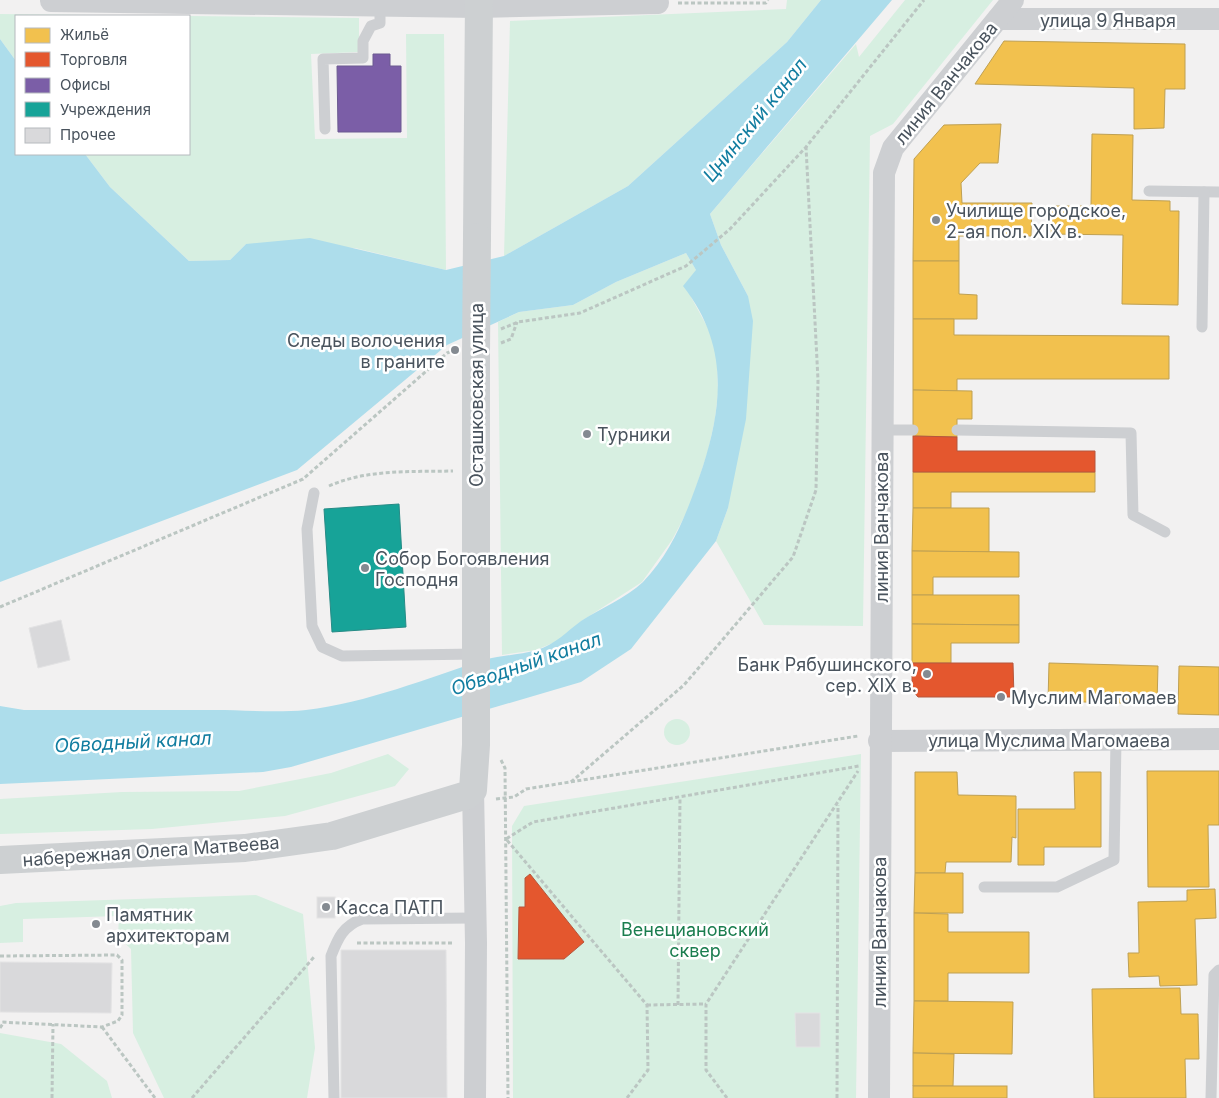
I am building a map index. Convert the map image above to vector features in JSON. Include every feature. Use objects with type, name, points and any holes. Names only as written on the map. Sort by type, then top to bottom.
[{"type":"street","name":"линия Ванчакова","points":[[878,1098],[884,172],[894,148],[1013,0]]},
{"type":"street","points":[[51,1],[163,1],[380,6],[658,1]]},
{"type":"street","name":"Осташковская улица","points":[[473,797],[476,745],[478,3]]},
{"type":"street","name":"улица 9 Января","points":[[998,19],[1219,19]]},
{"type":"street","name":"улица Муслима Магомаева","points":[[879,741],[1219,739]]},
{"type":"street","name":"набережная Олега Матвеева","points":[[0,860],[245,848],[332,836],[467,796],[473,797]]},
{"type":"street","points":[[473,797],[475,1098]]},
{"type":"lane","points":[[324,129],[323,59],[363,58],[363,41],[371,26],[380,23],[380,6]]},
{"type":"lane","points":[[1149,191],[1219,192]]},
{"type":"lane","points":[[1202,327],[1204,192]]},
{"type":"lane","points":[[882,430],[913,430]]},
{"type":"lane","points":[[957,430],[1131,433],[1133,515],[1165,532]]},
{"type":"lane","points":[[314,492],[308,529],[312,626],[322,647],[342,656],[476,654]]},
{"type":"lane","points":[[984,887],[1057,887],[1114,860],[1116,740]]},
{"type":"lane","points":[[334,1098],[331,956],[340,934],[351,923],[362,919],[475,918]]},
{"type":"lane","points":[[1211,1098],[1214,975],[1219,970]]},
{"type":"path","points":[[658,1],[766,4],[768,0]]},
{"type":"path","points":[[686,266],[730,229],[806,147],[924,0]]},
{"type":"path","points":[[570,782],[684,685],[793,558],[816,490],[818,380],[806,147]]},
{"type":"path","points":[[511,339],[518,322]]},
{"type":"path","points":[[314,492],[340,481],[376,472],[442,471]]},
{"type":"path","points":[[0,607],[303,479]]},
{"type":"path","points":[[473,797],[514,797],[526,789],[866,735],[879,741],[706,1004],[706,1070],[727,1098]]},
{"type":"path","points":[[506,839],[533,822],[861,766]]},
{"type":"path","points":[[506,797],[508,1098]]},
{"type":"path","points":[[678,1005],[680,797]]},
{"type":"path","points":[[837,1098],[838,804]]},
{"type":"path","points":[[506,839],[647,1006],[648,1070],[627,1098]]},
{"type":"path","points":[[0,956],[117,955],[122,960],[122,1015],[118,1021],[102,1027],[2,1022],[0,1028]]},
{"type":"path","points":[[647,1006],[706,1004]]},
{"type":"path","points":[[52,1098],[53,1024]]},
{"type":"path","points":[[102,1027],[155,1098]]},
{"type":"green space","points":[[787,0],[821,0],[787,42],[628,186],[504,256],[510,21],[786,9]]},
{"type":"green space","points":[[905,0],[993,0],[893,124],[870,136],[863,626],[764,625],[716,541],[728,508],[748,296],[721,245],[710,214],[856,44],[859,57]]},
{"type":"green space","points":[[0,14],[94,15],[15,15],[15,60],[0,39]]},
{"type":"green space","points":[[190,16],[359,18],[359,52],[311,54],[315,139],[407,138],[406,34],[444,34],[446,270],[355,248],[246,244],[230,260],[189,261],[110,187],[86,155],[190,155]]},
{"type":"green space","points":[[686,253],[696,270],[691,297],[709,330],[717,355],[718,393],[708,451],[689,508],[672,540],[642,582],[580,622],[560,640],[536,650],[502,655],[498,322],[519,312],[573,305],[616,282]]},
{"type":"green space","points":[[677,719],[686,723],[690,732],[686,741],[677,745],[668,741],[664,732],[668,723]]},
{"type":"green space","points":[[388,754],[409,769],[395,786],[285,816],[152,829],[0,834],[0,799],[122,792],[239,791],[331,773]]},
{"type":"green space","name":"Венециановский сквер","points":[[861,754],[856,1098],[513,1098],[512,826],[524,806]]},
{"type":"green space","points":[[256,895],[303,914],[315,1048],[307,1098],[164,1098],[133,1033],[131,949],[118,937],[119,916],[23,919],[23,942],[0,943],[0,906],[16,903]]},
{"type":"green space","points":[[0,1033],[61,1044],[107,1081],[112,1098],[0,1098]]},
{"type":"water","points":[[821,0],[892,0],[710,214],[721,245],[748,296],[753,321],[746,419],[728,508],[716,541],[631,649],[581,682],[291,767],[263,772],[0,784],[0,706],[24,710],[306,710],[352,702],[484,660],[531,652],[550,644],[581,621],[636,588],[654,570],[672,542],[692,497],[710,442],[718,395],[714,350],[708,329],[697,307],[683,286],[696,270],[686,253],[616,282],[573,305],[519,312],[447,345],[297,470],[0,582],[0,39],[15,60],[15,155],[86,155],[110,187],[189,261],[230,260],[246,244],[310,238],[446,270],[504,256],[628,186],[787,42]]},
{"type":"building: Жильё","points":[[1004,41],[1185,44],[1185,89],[1165,89],[1164,128],[1134,129],[1134,88],[975,84]]},
{"type":"building: Жильё","points":[[1001,124],[998,163],[980,163],[961,183],[962,203],[1032,203],[1031,236],[959,236],[959,261],[913,261],[914,159],[944,125]]},
{"type":"building: Жильё","points":[[1092,134],[1133,135],[1132,200],[1170,201],[1170,211],[1179,211],[1178,305],[1122,304],[1123,235],[1051,234],[1051,206],[1091,206]]},
{"type":"building: Жильё","points":[[913,261],[959,261],[959,294],[977,295],[977,319],[913,319]]},
{"type":"building: Жильё","points":[[913,319],[954,319],[954,335],[1169,336],[1169,379],[957,379],[957,391],[913,390]]},
{"type":"building: Жильё","points":[[913,390],[972,391],[972,419],[957,419],[957,437],[913,436]]},
{"type":"building: Жильё","points":[[913,472],[1095,472],[1095,492],[951,492],[951,508],[913,508]]},
{"type":"building: Жильё","points":[[913,508],[989,508],[989,552],[912,551]]},
{"type":"building: Жильё","points":[[912,551],[1019,552],[1019,577],[933,577],[933,595],[912,595]]},
{"type":"building: Жильё","points":[[912,595],[1019,595],[1019,625],[912,624]]},
{"type":"building: Жильё","points":[[912,624],[1019,625],[1019,643],[951,643],[951,663],[912,663]]},
{"type":"building: Жильё","points":[[1049,663],[1158,666],[1157,704],[1048,701]]},
{"type":"building: Жильё","points":[[1179,666],[1219,667],[1219,715],[1178,714]]},
{"type":"building: Жильё","points":[[1147,771],[1219,771],[1219,825],[1208,825],[1209,887],[1148,887]]},
{"type":"building: Жильё","points":[[915,772],[957,772],[958,795],[1016,796],[1016,838],[1012,837],[1011,862],[946,862],[945,873],[915,873]]},
{"type":"building: Жильё","points":[[1074,772],[1101,772],[1101,847],[1044,847],[1044,865],[1018,865],[1018,809],[1075,809]]},
{"type":"building: Жильё","points":[[915,873],[963,873],[963,913],[914,913]]},
{"type":"building: Жильё","points":[[1215,889],[1216,918],[1195,919],[1197,985],[1160,986],[1159,976],[1129,977],[1128,953],[1139,953],[1138,902],[1187,901],[1187,890]]},
{"type":"building: Жильё","points":[[914,913],[948,914],[948,932],[1029,932],[1029,973],[948,973],[948,1001],[914,1001]]},
{"type":"building: Жильё","points":[[1180,988],[1181,1014],[1198,1014],[1199,1059],[1185,1059],[1186,1098],[1094,1098],[1092,989]]},
{"type":"building: Жильё","points":[[914,1001],[1013,1002],[1012,1054],[913,1053]]},
{"type":"building: Жильё","points":[[913,1053],[954,1054],[953,1086],[913,1086]]},
{"type":"building: Жильё","points":[[913,1086],[1007,1086],[1007,1098],[913,1098]]},
{"type":"building: Торговля","points":[[913,436],[957,437],[957,451],[1095,451],[1095,472],[913,472]]},
{"type":"building: Торговля","points":[[912,663],[1013,663],[1014,697],[918,697],[912,690]]},
{"type":"building: Торговля","points":[[530,874],[584,942],[564,959],[518,959],[519,907],[525,907],[525,878]]},
{"type":"building: Офисы","points":[[373,54],[390,54],[390,66],[401,66],[401,132],[338,132],[337,66],[373,66]]},
{"type":"building: Учреждения","name":"Собор Богоявления Господня","points":[[399,504],[406,627],[332,632],[324,509]]},
{"type":"building: Прочее","points":[[61,620],[70,660],[38,668],[29,628]]},
{"type":"building: Прочее","name":"Касса ПАТП","points":[[317,897],[335,897],[335,918],[317,918]]},
{"type":"building: Прочее","points":[[341,950],[446,950],[447,1098],[341,1098]]},
{"type":"building: Прочее","points":[[0,962],[112,963],[111,1013],[0,1012]]},
{"type":"building: Прочее","points":[[795,1013],[820,1013],[820,1047],[796,1047]]},
{"type":"place","name":"Училище городское, 2-ая пол. XIX в.","points":[[936,220]]},
{"type":"place","name":"Следы волочения в граните","points":[[455,350]]},
{"type":"place","name":"Турники","points":[[587,434]]},
{"type":"place","name":"Собор Богоявления Господня","points":[[365,568]]},
{"type":"place","name":"Банк Рябушинского, сер. XIX в.","points":[[927,674]]},
{"type":"place","name":"Муслим Магомаев","points":[[1001,697]]},
{"type":"place","name":"Касса ПАТП","points":[[326,907]]},
{"type":"place","name":"Памятник архитекторам","points":[[96,924]]},
{"type":"water label","name":"Цнинский канал","points":[[755,120]]},
{"type":"water label","name":"Обводный канал","points":[[526,664]]},
{"type":"water label","name":"Обводный канал","points":[[133,742]]}]
